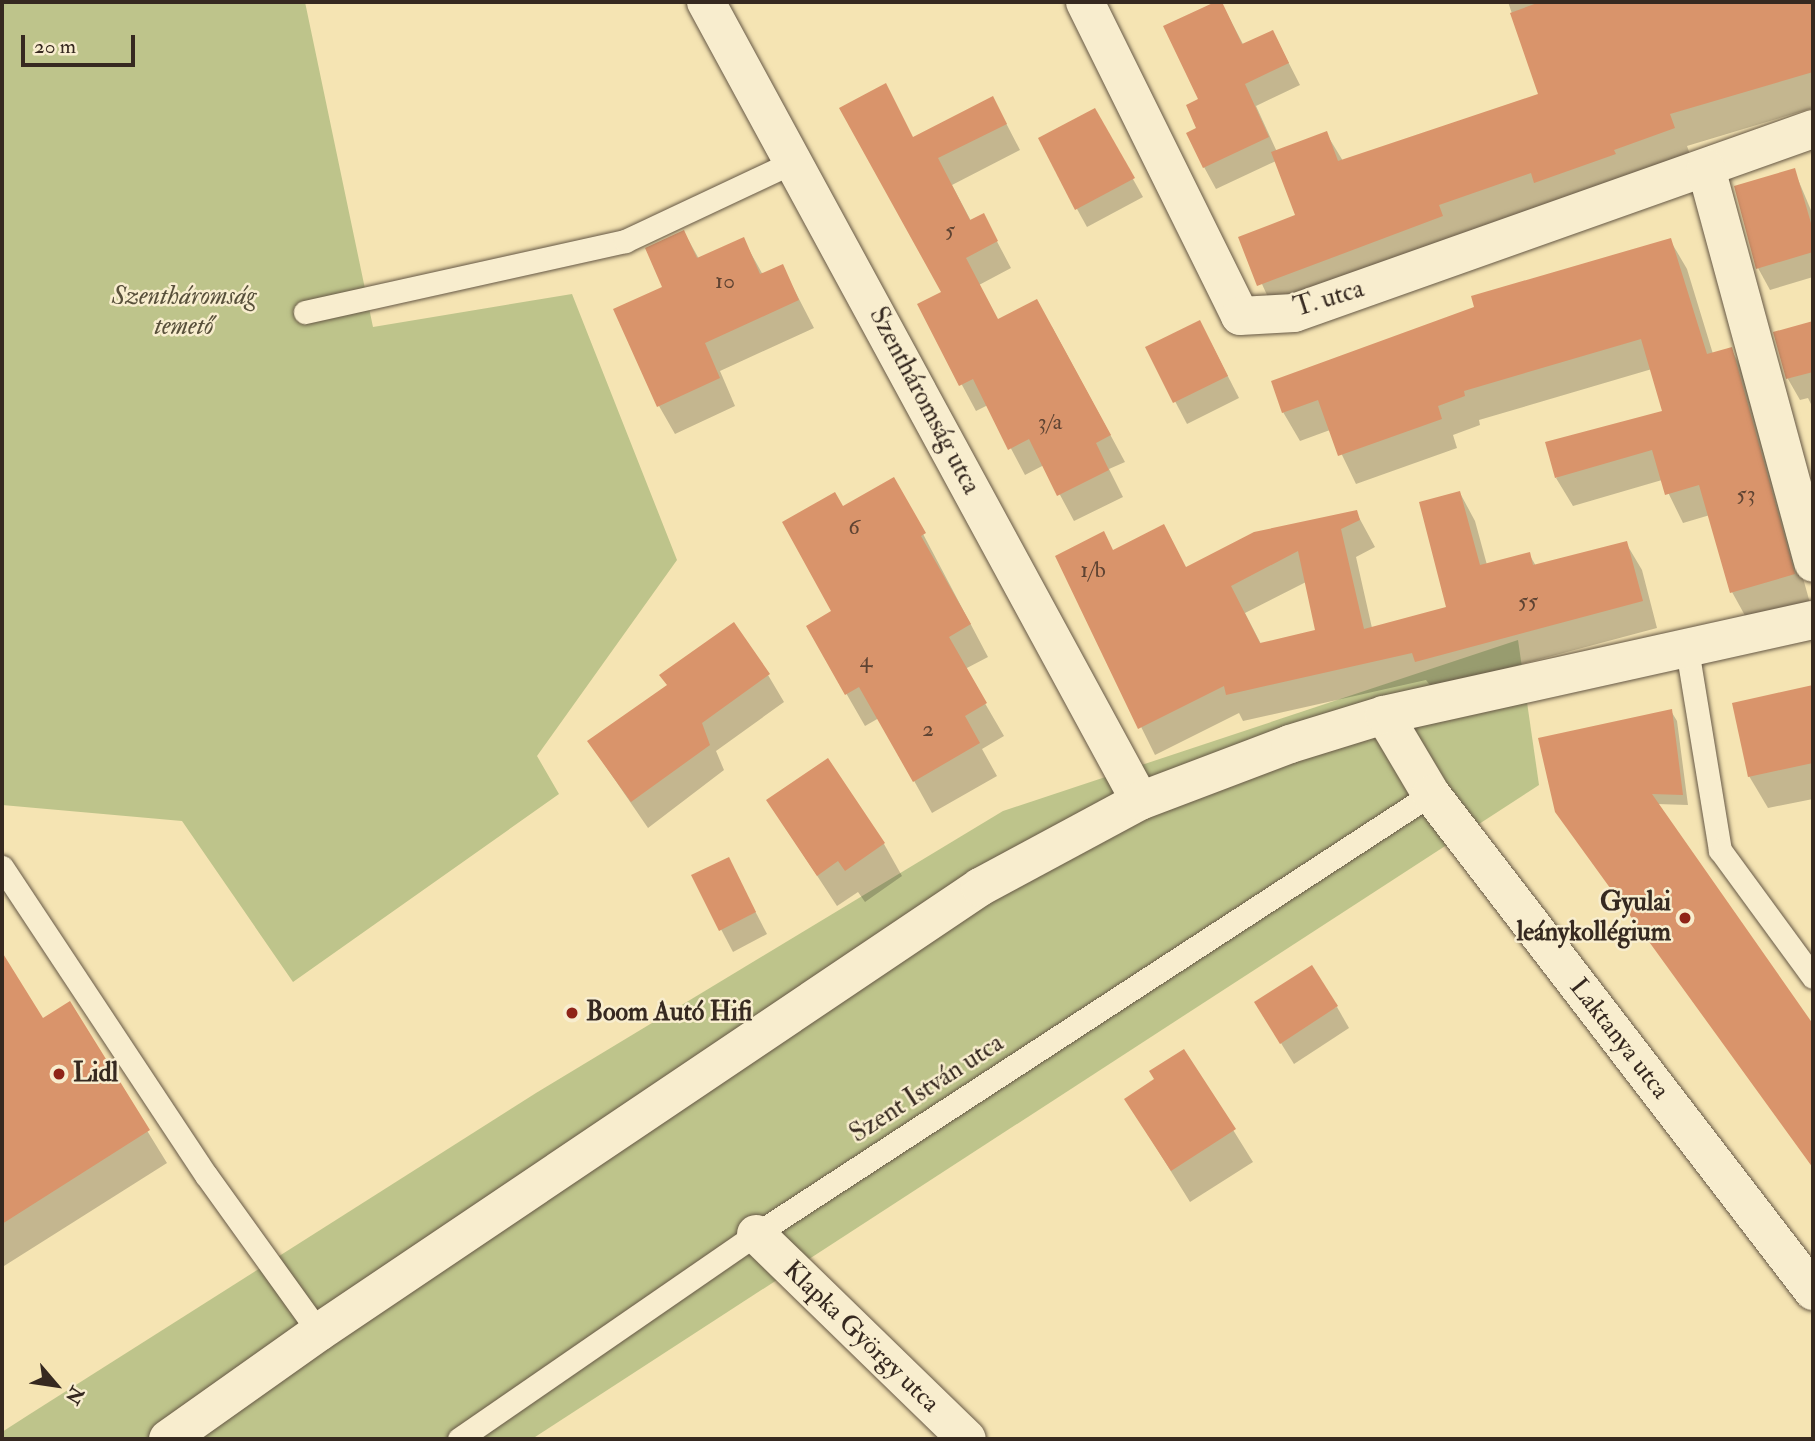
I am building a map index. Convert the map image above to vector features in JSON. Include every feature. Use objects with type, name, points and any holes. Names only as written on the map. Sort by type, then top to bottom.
[{"type":"street","name":"Szentháromság utca","points":[[706,2],[795,161],[1140,802]]},
{"type":"street","name":"T. utca","points":[[1085,2],[1240,316],[1294,313],[1813,129]]},
{"type":"street","points":[[1706,168],[1813,563]]},
{"type":"street","points":[[169,1439],[319,1332],[980,887],[1140,802],[1290,744],[1384,715],[1813,620]]},
{"type":"street","name":"Laktanya utca","points":[[1384,715],[1431,794],[1813,1291]]},
{"type":"street","name":"Klapka György utca","points":[[756,1234],[967,1439]]},
{"type":"lane","points":[[305,312],[625,241],[795,161]]},
{"type":"lane","points":[[1688,649],[1720,850],[1813,977]]},
{"type":"lane","name":"Szent István utca","points":[[459,1439],[756,1234],[1431,794]]},
{"type":"lane","points":[[2,867],[206,1175],[319,1332]]},
{"type":"green space","name":"Szentháromság temető","points":[[2,2],[305,2],[373,327],[572,294],[677,560],[537,756],[559,794],[293,982],[182,821],[2,805]]},
{"type":"green space","points":[[1518,640],[1539,785],[532,1439],[2,1439],[2,1432],[536,1093],[1003,811]]},
{"type":"building","points":[[1215,2],[1222,2],[1242,44],[1273,30],[1289,63],[1245,84],[1269,137],[1203,168],[1186,133],[1196,128],[1186,105],[1198,99],[1163,26]]},
{"type":"building","points":[[1540,2],[1813,2],[1813,72],[1670,114],[1675,128],[1614,150],[1616,154],[1534,183],[1531,173],[1439,205],[1443,216],[1257,286],[1238,237],[1295,215],[1271,152],[1327,131],[1338,161],[1538,94],[1510,13]]},
{"type":"building","points":[[886,83],[913,137],[993,96],[1007,124],[938,158],[970,220],[984,213],[998,241],[966,258],[998,319],[1037,299],[1111,435],[1096,443],[1109,470],[1057,496],[1029,439],[1008,450],[973,379],[959,386],[917,304],[941,292],[839,108]]},
{"type":"building","points":[[1095,108],[1135,178],[1075,210],[1038,138]]},
{"type":"building","points":[[1795,168],[1813,230],[1813,252],[1756,269],[1734,186]]},
{"type":"building","points":[[684,230],[697,258],[744,237],[760,274],[783,264],[799,300],[705,343],[720,378],[657,407],[613,309],[662,287],[645,248]]},
{"type":"building","points":[[1671,238],[1707,354],[1732,347],[1795,574],[1730,593],[1699,485],[1665,495],[1652,450],[1555,478],[1545,442],[1662,411],[1641,339],[1464,391],[1465,396],[1438,406],[1442,419],[1338,456],[1318,400],[1282,413],[1271,381],[1474,307],[1471,296]]},
{"type":"building","points":[[1200,320],[1228,376],[1173,403],[1145,347]]},
{"type":"building","points":[[1813,321],[1813,372],[1786,379],[1773,332]]},
{"type":"building","points":[[894,477],[926,533],[921,536],[971,624],[949,637],[987,703],[965,716],[980,743],[913,782],[859,687],[845,695],[806,626],[831,611],[782,522],[835,492],[843,506]]},
{"type":"building","points":[[1460,491],[1480,565],[1530,552],[1533,565],[1627,541],[1643,601],[1415,662],[1412,653],[1226,695],[1224,686],[1138,729],[1055,556],[1104,531],[1113,550],[1164,524],[1186,567],[1254,532],[1357,510],[1360,520],[1341,529],[1364,629],[1446,607],[1419,502]],"holes":[[[1298,551],[1315,630],[1260,643],[1231,586]]]},
{"type":"building","points":[[734,622],[770,674],[702,723],[710,745],[631,802],[587,741],[667,685],[659,675]]},
{"type":"building","points":[[1813,685],[1813,763],[1748,777],[1732,703]]},
{"type":"building","name":"Gyulai leánykollégium","points":[[1672,709],[1683,795],[1652,794],[1813,1024],[1813,1168],[1555,812],[1538,738]]},
{"type":"building","points":[[828,758],[885,843],[845,871],[838,861],[817,876],[766,800]]},
{"type":"building","points":[[729,857],[756,912],[719,931],[691,875]]},
{"type":"building","name":"Lidl","points":[[2,952],[43,1018],[70,1001],[150,1130],[2,1224]]},
{"type":"building","points":[[1312,965],[1338,1006],[1280,1044],[1254,1002]]},
{"type":"building","points":[[1184,1049],[1236,1129],[1171,1171],[1124,1099],[1154,1079],[1149,1071]]},
{"type":"place","name":"Gyulai leánykollégium","points":[[1685,918]]},
{"type":"place","name":"Boom Autó Hifi","points":[[572,1013]]},
{"type":"place","name":"Lidl","points":[[59,1074]]}]
